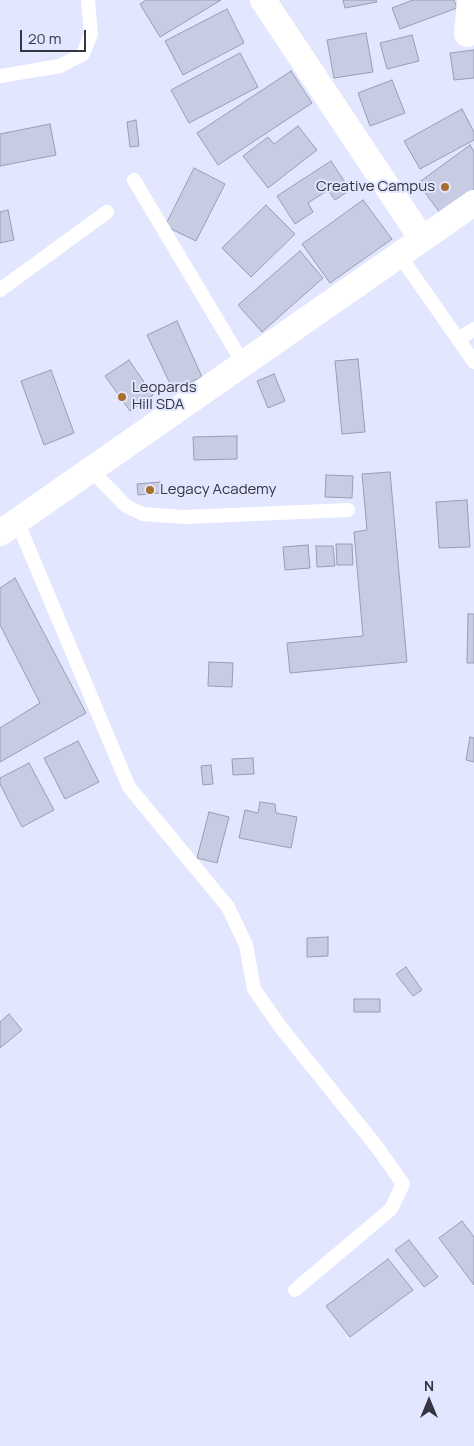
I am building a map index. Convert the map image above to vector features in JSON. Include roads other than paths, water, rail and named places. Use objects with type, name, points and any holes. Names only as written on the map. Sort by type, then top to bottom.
[{"type":"street","points":[[263,0],[422,240]]},
{"type":"street","points":[[467,34],[470,0]]},
{"type":"street","points":[[8,527],[92,471],[474,203]]},
{"type":"lane","points":[[0,76],[60,66],[83,54],[92,34],[88,0]]},
{"type":"lane","points":[[134,180],[244,365]]},
{"type":"lane","points":[[0,290],[108,212]]},
{"type":"lane","points":[[400,256],[474,362]]},
{"type":"lane","points":[[459,339],[474,329]]},
{"type":"lane","points":[[92,471],[126,506],[143,514],[185,517],[348,510]]},
{"type":"lane","points":[[8,527],[129,787],[228,908],[246,945],[254,989],[282,1030],[377,1147],[403,1184],[391,1210],[295,1290]]},
{"type":"place","name":"Creative Campus","points":[[445,187]]},
{"type":"place","name":"Leopards Hill SDA","points":[[122,397]]},
{"type":"place","name":"Legacy Academy","points":[[150,490]]}]
